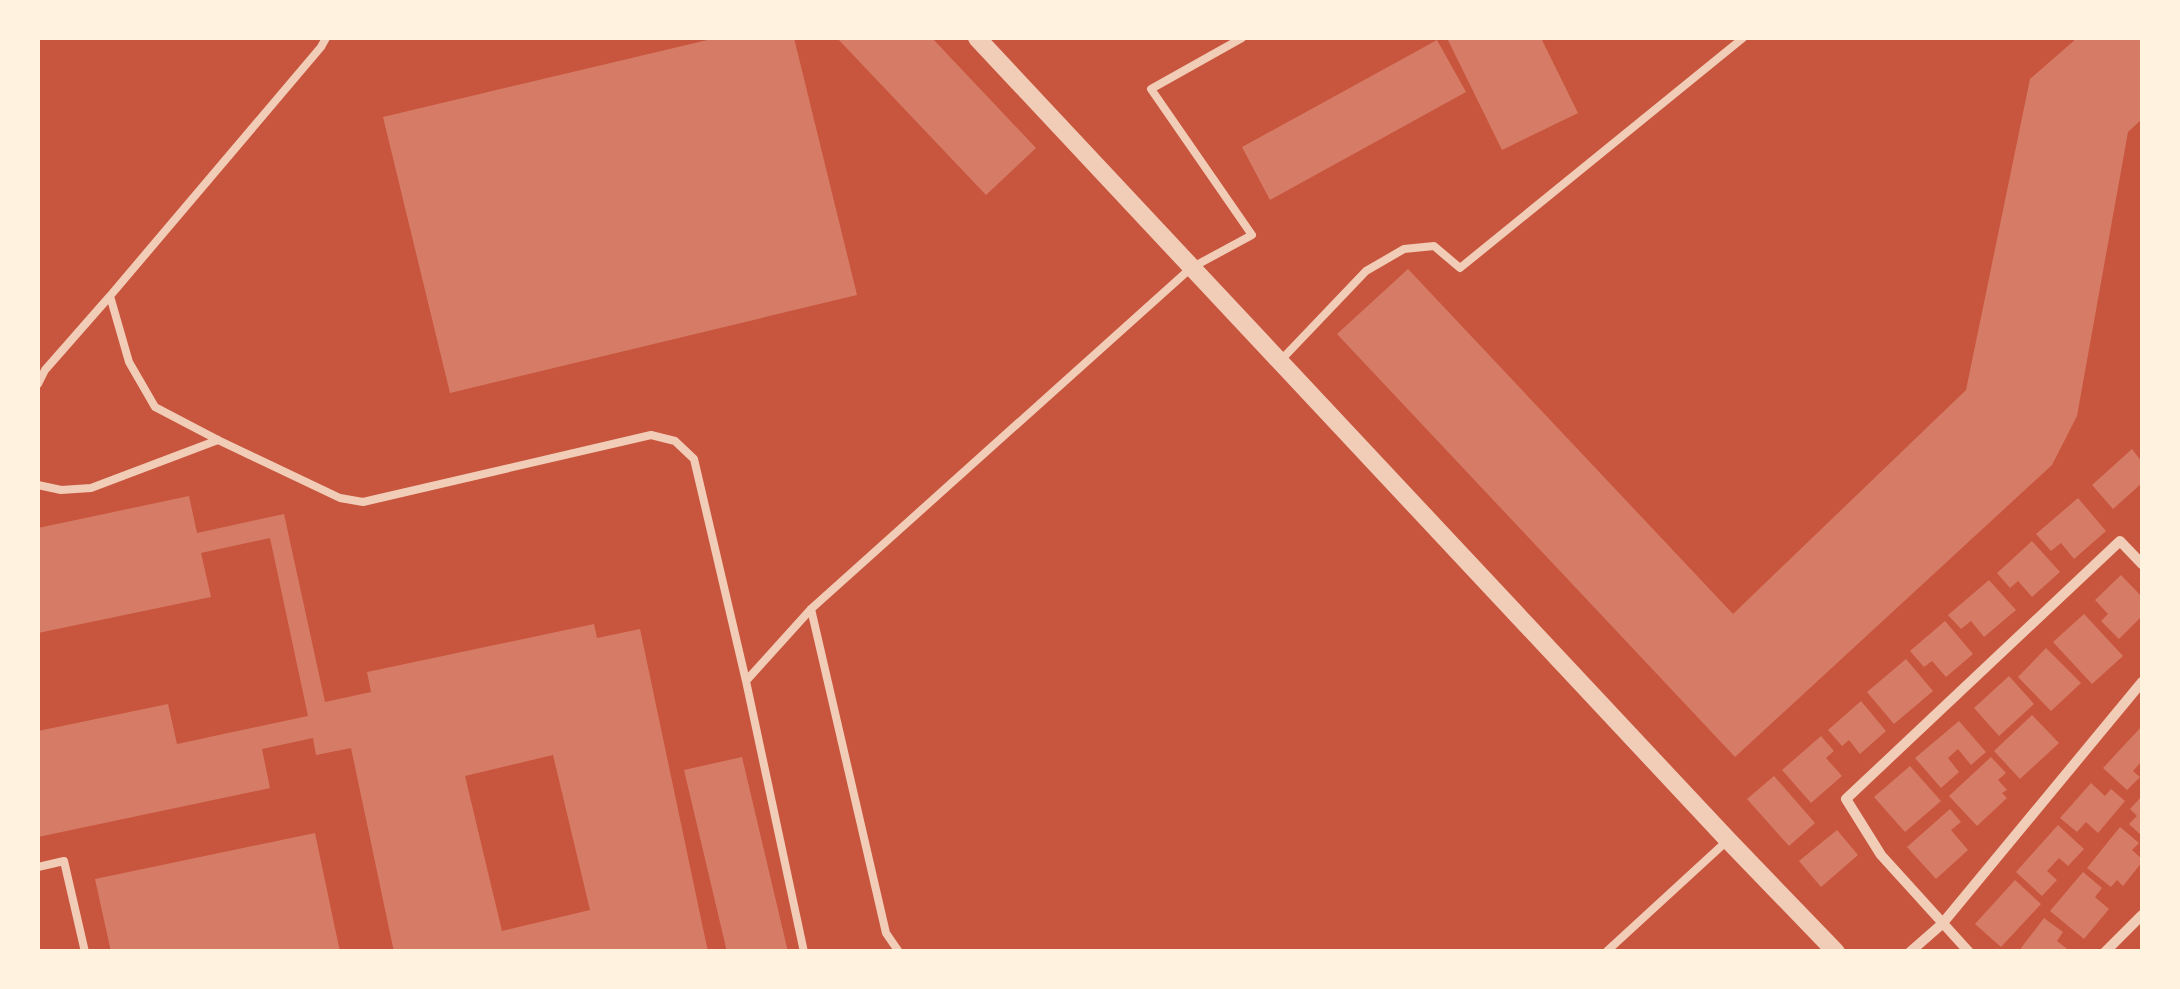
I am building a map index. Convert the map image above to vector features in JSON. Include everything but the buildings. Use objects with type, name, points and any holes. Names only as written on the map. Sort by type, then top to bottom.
[{"type":"street","points":[[977,38],[1836,952]]},
{"type":"street","points":[[1969,952],[1882,855],[1846,799],[2120,541],[2142,564]]},
{"type":"street","points":[[1910,952],[1942,924],[2142,682]]},
{"type":"street","points":[[2105,952],[2142,914]]},
{"type":"lane","points":[[38,384],[45,370],[326,38]]},
{"type":"lane","points":[[746,681],[812,609],[1192,268],[1252,235],[1151,88],[1242,38]]},
{"type":"lane","points":[[1281,360],[1366,271],[1404,249],[1434,246],[1460,268],[1743,38]]},
{"type":"lane","points":[[110,296],[129,362],[155,407],[340,498],[364,502],[652,436],[675,441],[694,458],[804,952]]},
{"type":"lane","points":[[38,485],[61,490],[91,488],[218,440]]},
{"type":"lane","points":[[812,609],[886,933],[900,952]]},
{"type":"lane","points":[[1606,952],[1728,840]]},
{"type":"lane","points":[[38,867],[64,862],[85,952]]}]
